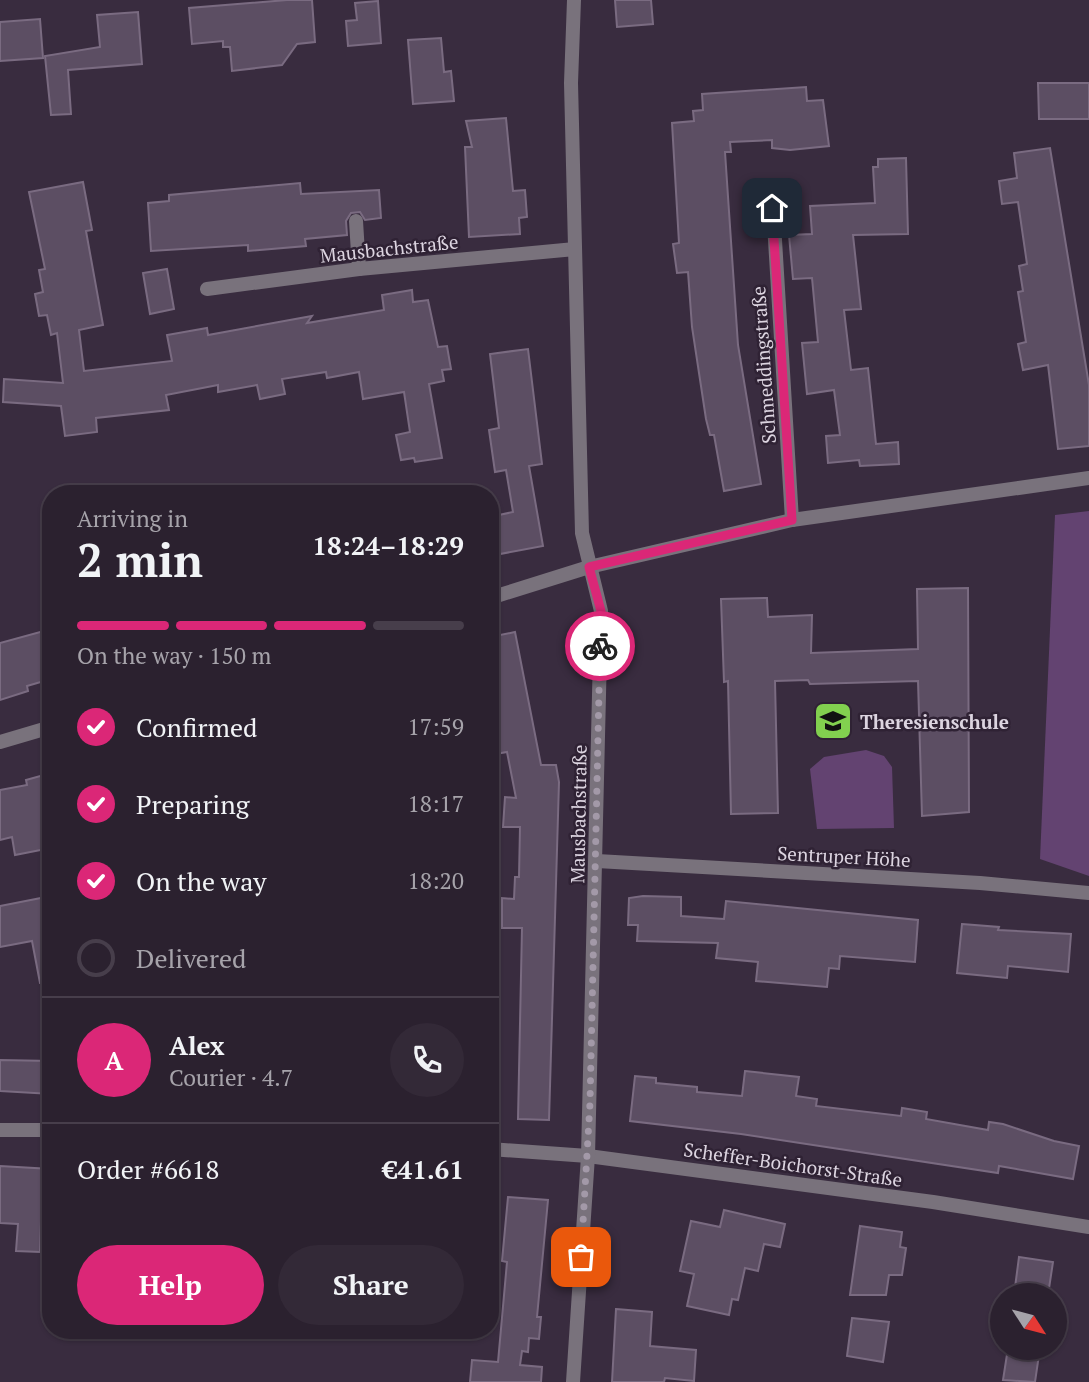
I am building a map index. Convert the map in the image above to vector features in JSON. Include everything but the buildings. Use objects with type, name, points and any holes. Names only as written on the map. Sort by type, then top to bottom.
[{"type":"street","name":"Mausbachstraße","points":[[573,1382],[588,1156],[601,611],[582,533],[571,83],[574,0]]},
{"type":"street","name":"Schmeddingstraße","points":[[772,208],[792,520]]},
{"type":"street","points":[[356,221],[359,269]]},
{"type":"street","name":"Mausbachstraße","points":[[207,289],[359,269],[575,249]]},
{"type":"street","points":[[499,595],[589,567],[792,520],[1089,478]]},
{"type":"street","points":[[0,742],[42,730]]},
{"type":"street","name":"Sentruper Höhe","points":[[597,861],[980,883],[1089,893]]},
{"type":"street","points":[[0,1130],[42,1130]]},
{"type":"street","name":"Scheffer-Boichorst-Straße","points":[[499,1150],[588,1156],[933,1202],[1089,1227]]},
{"type":"shaded area","points":[[1089,511],[1089,876],[1040,859],[1055,515]]},
{"type":"shaded area","points":[[866,750],[884,756],[892,767],[894,828],[817,829],[810,769],[824,757]]},
{"type":"way so far","points":[[581,1257],[590,1103],[600,646]]},
{"type":"place","name":"Theresienschule","points":[[833,721]]},
{"type":"route","points":[[600,646],[601,611],[589,567],[792,520],[772,208]]}]
